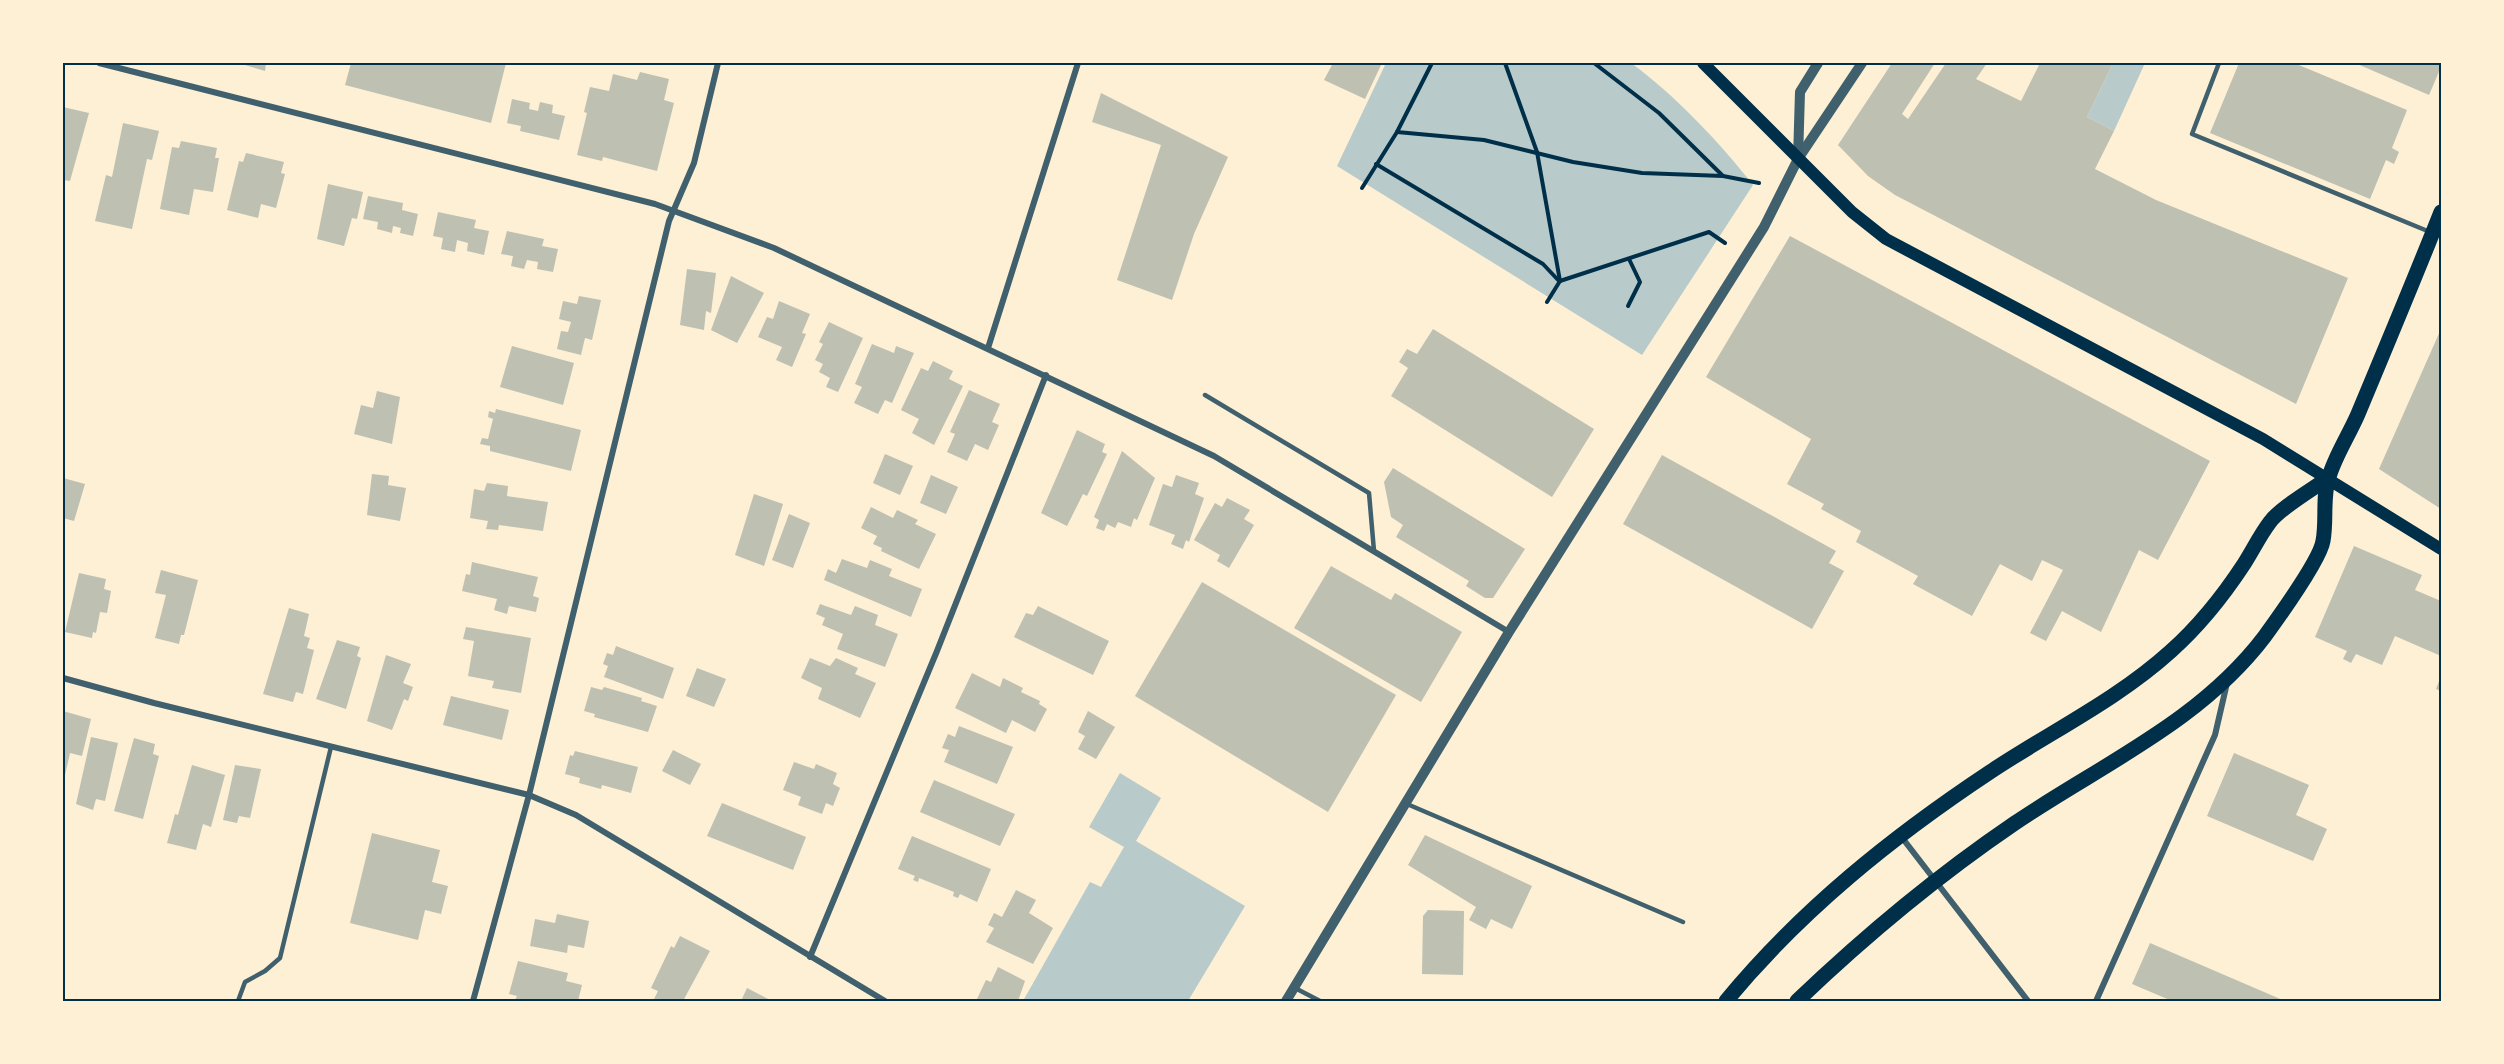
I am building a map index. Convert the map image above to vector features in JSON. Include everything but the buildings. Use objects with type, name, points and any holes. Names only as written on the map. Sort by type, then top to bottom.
[{"type":"main road","points":[[1703,63],[1852,212],[1886,239],[2263,439],[2441,549]]},
{"type":"main road","points":[[1797,1001],[1872,932],[1934,881],[2016,822],[2144,745],[2196,707],[2228,678],[2265,636],[2290,600],[2323,544],[2328,478],[2353,427],[2441,212]]},
{"type":"main road","points":[[1726,1001],[1810,911],[1852,873],[1900,835],[1991,772],[2112,696],[2171,651],[2210,612],[2271,520],[2328,478]]},
{"type":"street","points":[[99,63],[673,210],[774,248],[1214,456],[1509,632]]},
{"type":"street","points":[[473,1001],[529,795],[673,210],[694,163],[718,63]]},
{"type":"street","points":[[988,348],[1078,63]]},
{"type":"street","points":[[1798,159],[1800,92],[1818,63]]},
{"type":"street","points":[[1286,1001],[1509,632],[1764,227],[1798,159],[1862,63]]},
{"type":"street","points":[[810,957],[937,651],[1046,375]]},
{"type":"street","points":[[63,678],[529,795],[576,816],[885,1001]]},
{"type":"street","points":[[2096,1001],[2215,735],[2228,678]]},
{"type":"street","points":[[1900,835],[2028,1001]]},
{"type":"lane","points":[[2219,63],[2192,134],[2433,233]]},
{"type":"lane","points":[[1205,394],[1369,494],[1374,552]]},
{"type":"lane","points":[[238,1001],[245,982],[265,971],[280,958],[331,747]]},
{"type":"lane","points":[[1407,804],[1683,922]]},
{"type":"lane","points":[[1294,988],[1320,1001]]},
{"type":"path","points":[[1362,188],[1397,132],[1432,63]]},
{"type":"path","points":[[1505,63],[1537,152],[1560,281]]},
{"type":"path","points":[[1594,63],[1659,112],[1723,176]]},
{"type":"path","points":[[1397,132],[1484,140],[1573,162],[1642,173],[1723,176],[1759,183]]},
{"type":"path","points":[[1376,164],[1543,264],[1560,281]]},
{"type":"path","points":[[1547,302],[1560,281],[1709,232],[1725,243]]},
{"type":"path","points":[[1628,306],[1640,282],[1629,259]]},
{"type":"shaded area","points":[[1386,63],[1631,63],[1680,104],[1726,153],[1753,185],[1642,355],[1337,166]]},
{"type":"shaded area","points":[[2113,63],[2145,63],[2114,131],[2087,117]]},
{"type":"shaded area","points":[[1120,773],[1161,798],[1136,841],[1245,906],[1188,1001],[1023,1001],[1090,882],[1101,887],[1124,847],[1089,827]]}]
